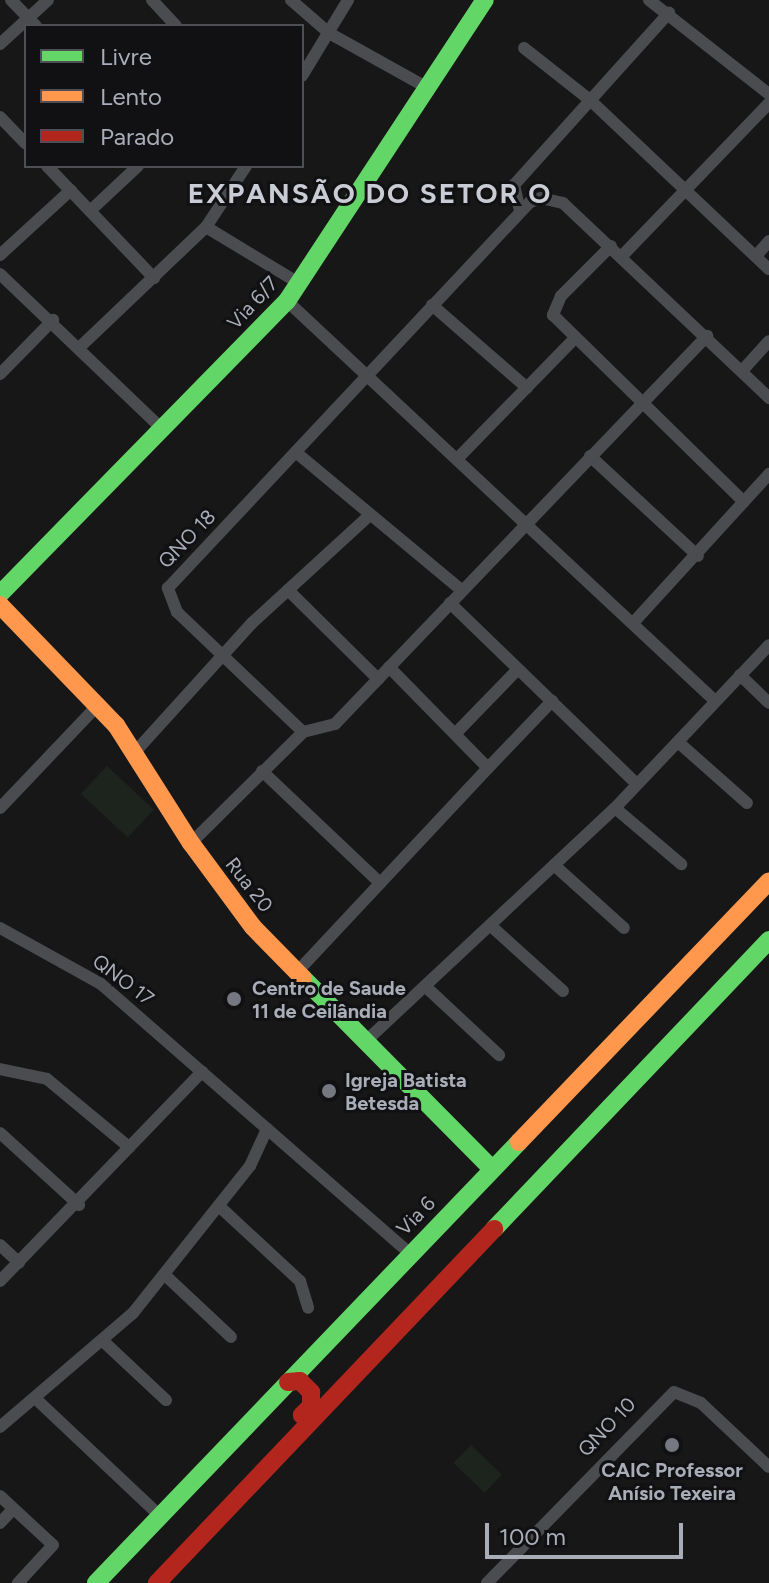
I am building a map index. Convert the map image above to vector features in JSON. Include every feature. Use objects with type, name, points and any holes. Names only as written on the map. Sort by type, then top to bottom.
[{"type":"main road","name":"Via 6/7","points":[[0,594],[287,301],[485,0]]},
{"type":"main road","name":"Rua 20","points":[[0,605],[99,704],[135,752],[191,843],[253,927],[492,1169]]},
{"type":"main road","name":"Via 6","points":[[96,1583],[769,881]]},
{"type":"main road","points":[[157,1583],[769,940]]},
{"type":"main road","points":[[227,1507],[255,1463],[311,1406],[309,1388],[288,1382]]},
{"type":"street","points":[[11,0],[32,22],[48,0]]},
{"type":"street","points":[[152,0],[174,24]]},
{"type":"street","points":[[291,0],[329,33],[428,88]]},
{"type":"street","points":[[304,73],[348,0]]},
{"type":"street","points":[[649,0],[665,7],[769,94]]},
{"type":"street","points":[[520,211],[514,185],[590,100],[665,7]]},
{"type":"street","points":[[0,44],[24,28]]},
{"type":"street","points":[[524,48],[590,100],[769,269]]},
{"type":"street","points":[[622,256],[769,103]]},
{"type":"street","points":[[0,117],[24,142]]},
{"type":"street","points":[[49,168],[154,278]]},
{"type":"street","points":[[90,211],[136,168]]},
{"type":"street","points":[[81,346],[206,227],[245,168]]},
{"type":"street","points":[[0,255],[71,190]]},
{"type":"street","name":"QNO 18","points":[[303,732],[220,657],[177,612],[168,588],[298,454],[520,211],[541,198],[553,198],[622,256],[769,398]]},
{"type":"street","points":[[206,227],[300,284]]},
{"type":"street","points":[[756,256],[769,241]]},
{"type":"street","points":[[611,246],[554,307],[553,315],[573,340],[744,502]]},
{"type":"street","points":[[0,274],[81,346],[162,429]]},
{"type":"street","points":[[287,301],[714,700]]},
{"type":"street","points":[[432,305],[527,388]]},
{"type":"street","points":[[0,374],[53,320]]},
{"type":"street","points":[[191,843],[303,732],[335,724],[707,336]]},
{"type":"street","points":[[458,458],[573,340]]},
{"type":"street","points":[[742,371],[769,341]]},
{"type":"street","points":[[298,454],[461,590]]},
{"type":"street","points":[[590,456],[698,556]]},
{"type":"street","points":[[633,623],[698,556],[769,474]]},
{"type":"street","points":[[135,752],[220,657],[370,515]]},
{"type":"street","points":[[288,590],[378,679]]},
{"type":"street","points":[[450,603],[637,784]]},
{"type":"street","points":[[366,1041],[615,808],[769,645]]},
{"type":"street","points":[[389,667],[488,768]]},
{"type":"street","points":[[456,733],[517,670]]},
{"type":"street","points":[[740,675],[769,703]]},
{"type":"street","points":[[297,972],[552,701]]},
{"type":"street","points":[[0,808],[99,704]]},
{"type":"street","points":[[678,742],[747,803]]},
{"type":"street","points":[[262,771],[380,883]]},
{"type":"street","points":[[615,808],[681,864]]},
{"type":"street","points":[[554,865],[624,928]]},
{"type":"street","points":[[491,926],[563,991]]},
{"type":"street","name":"QNO 17","points":[[0,946],[5,931],[101,984],[410,1254]]},
{"type":"street","points":[[426,987],[499,1055]]},
{"type":"street","points":[[0,1069],[47,1079],[129,1147]]},
{"type":"street","points":[[0,1281],[79,1205],[129,1147],[202,1072]]},
{"type":"street","points":[[0,1427],[104,1342],[166,1276],[250,1166],[267,1129]]},
{"type":"street","points":[[0,1133],[79,1205]]},
{"type":"street","points":[[220,1207],[300,1281],[308,1308]]},
{"type":"street","points":[[0,1245],[19,1263]]},
{"type":"street","points":[[166,1276],[231,1337]]},
{"type":"street","points":[[104,1342],[166,1400]]},
{"type":"street","name":"QNO 10","points":[[487,1583],[674,1392],[701,1403],[769,1467]]},
{"type":"street","points":[[36,1399],[160,1516]]},
{"type":"street","points":[[0,1496],[53,1545],[18,1583]]},
{"type":"street","points":[[0,1523],[13,1509]]},
{"type":"shaded area","points":[[107,766],[154,810],[128,837],[81,794]]},
{"type":"shaded area","points":[[471,1445],[502,1475],[485,1493],[454,1463]]},
{"type":"traffic: fast","points":[[0,594],[287,301],[485,0]]},
{"type":"traffic: fast","points":[[494,1229],[769,940]]},
{"type":"traffic: fast","points":[[303,978],[492,1169]]},
{"type":"traffic: fast","points":[[96,1583],[519,1142]]},
{"type":"traffic: slow","points":[[0,605],[116,725],[191,843],[253,927],[303,978]]},
{"type":"traffic: slow","points":[[519,1142],[769,881]]},
{"type":"traffic: jam","points":[[157,1583],[494,1229]]},
{"type":"traffic: jam","points":[[288,1382],[300,1381],[311,1392],[311,1406],[302,1415]]},
{"type":"place","name":"Centro de Saude 11 de Ceilândia","points":[[234,999]]},
{"type":"place","name":"Igreja Batista Betesda","points":[[329,1091]]},
{"type":"place","name":"CAIC Professor Anísio Texeira","points":[[672,1445]]},
{"type":"district","name":"EXPANSÃO DO SETOR O","points":[[370,193]]}]
